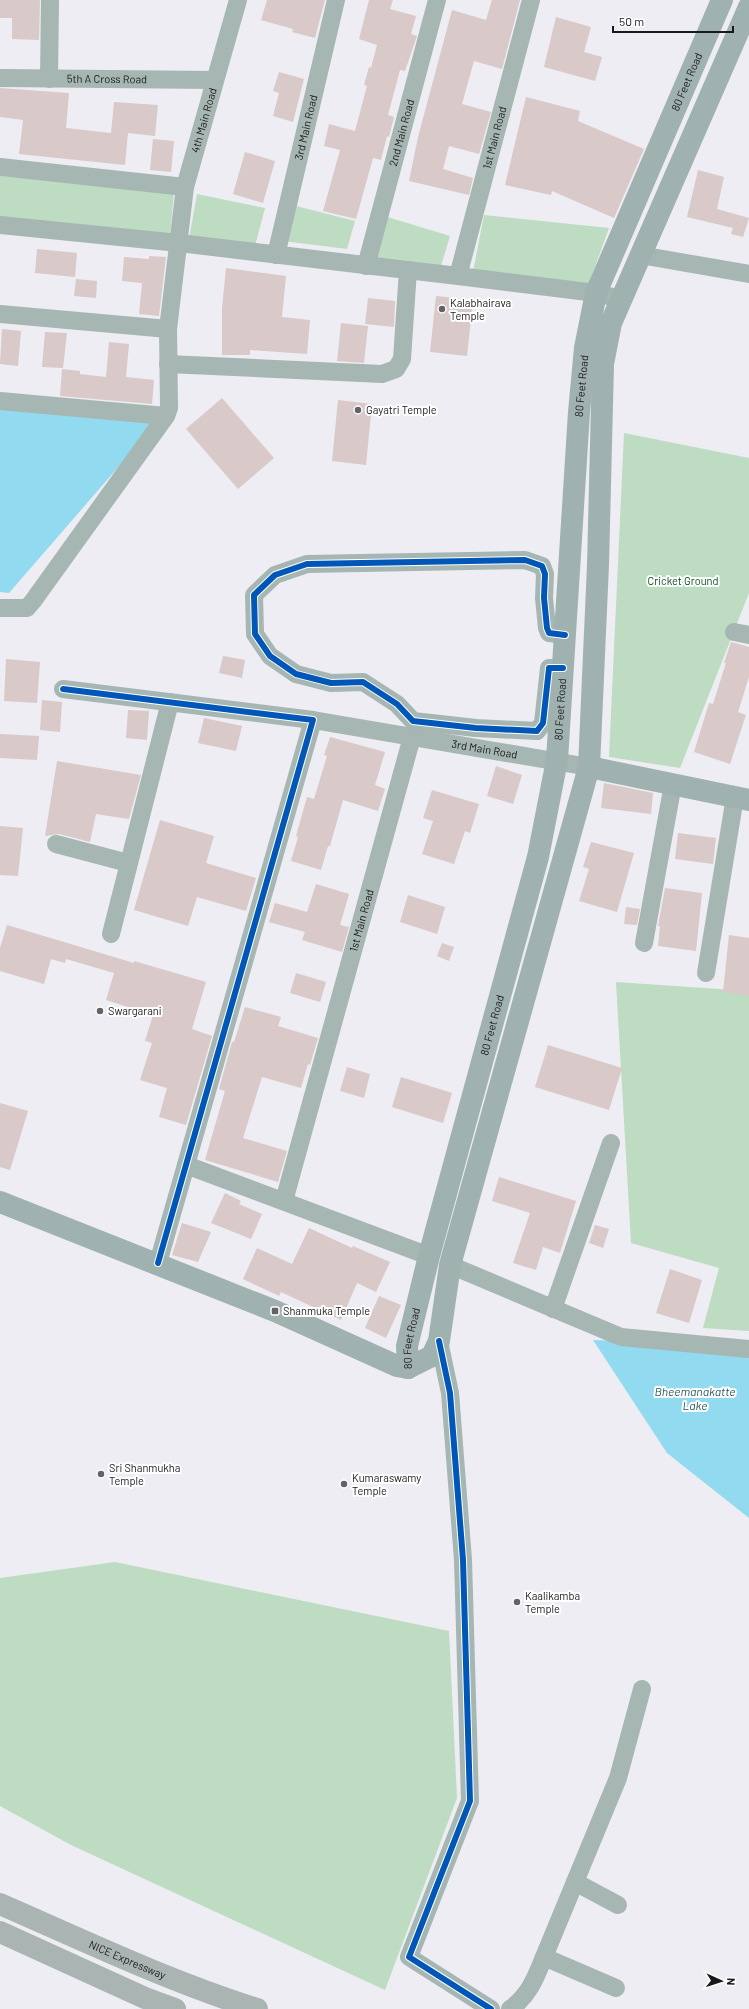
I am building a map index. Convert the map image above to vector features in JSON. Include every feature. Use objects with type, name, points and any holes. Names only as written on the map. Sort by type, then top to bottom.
[{"type":"highway","name":"NICE Expressway","points":[[0,1904],[154,1972],[215,1996],[257,2009]]},
{"type":"highway","points":[[0,1932],[145,1998],[174,2009]]},
{"type":"main road","name":"80 Feet Road","points":[[722,0],[596,293],[585,348],[580,405],[557,760],[538,857],[407,1346],[408,1368],[432,1356],[438,1341],[450,1265],[589,767],[598,565],[603,364],[611,323],[749,7]]},
{"type":"main road","points":[[589,767],[742,798]]},
{"type":"main road","points":[[0,1202],[158,1263],[275,1311],[397,1366],[408,1368]]},
{"type":"street","points":[[49,79],[50,0]]},
{"type":"street","name":"4th Main Road","points":[[166,416],[169,408],[168,329],[185,187],[238,0]]},
{"type":"street","name":"3rd Main Road","points":[[276,255],[336,0]]},
{"type":"street","name":"2nd Main Road","points":[[366,266],[437,0]]},
{"type":"street","name":"1st Main Road","points":[[458,276],[531,0]]},
{"type":"street","name":"5th A Cross Road","points":[[0,78],[215,80]]},
{"type":"street","points":[[0,167],[185,187]]},
{"type":"street","points":[[0,225],[178,243],[408,270],[596,293],[621,299]]},
{"type":"street","points":[[640,255],[749,274]]},
{"type":"street","points":[[168,364],[382,374],[396,369],[402,359],[408,270]]},
{"type":"street","points":[[0,314],[168,329]]},
{"type":"street","points":[[0,401],[166,416]]},
{"type":"street","points":[[0,608],[27,608],[166,416]]},
{"type":"street","points":[[563,668],[549,668],[543,723],[537,731],[476,728],[413,721],[397,704],[363,682],[331,683],[309,678],[296,674],[270,656],[255,634],[254,595],[275,575],[308,564],[525,560],[542,566],[545,574],[544,598],[547,628],[549,633],[565,635]]},
{"type":"street","points":[[63,688],[313,720],[412,736]]},
{"type":"street","points":[[111,934],[170,702]]},
{"type":"street","points":[[158,1263],[313,720]]},
{"type":"street","name":"3rd Main Road","points":[[412,736],[557,760],[589,767]]},
{"type":"street","name":"1st Main Road","points":[[284,1202],[412,736]]},
{"type":"street","points":[[644,944],[673,784]]},
{"type":"street","points":[[706,972],[742,798]]},
{"type":"street","points":[[56,844],[128,863]]},
{"type":"street","points":[[553,1309],[611,1143]]},
{"type":"street","points":[[186,1165],[430,1256]]},
{"type":"street","points":[[450,1265],[621,1337],[749,1350]]},
{"type":"street","points":[[438,1341],[450,1393],[463,1560],[470,1801],[409,1957],[491,2009]]},
{"type":"street","points":[[510,2009],[521,2002],[534,1982],[618,1778],[642,1688]]},
{"type":"street","points":[[575,1882],[618,1905]]},
{"type":"street","points":[[544,1957],[616,1988]]},
{"type":"green space","points":[[0,176],[174,192],[170,236],[0,219]]},
{"type":"green space","points":[[197,194],[265,208],[255,246],[189,239]]},
{"type":"green space","points":[[292,205],[355,221],[347,249],[283,241]]},
{"type":"green space","points":[[484,215],[609,228],[588,286],[473,272]]},
{"type":"green space","points":[[384,216],[450,236],[441,266],[372,258]]},
{"type":"green space","name":"Cricket Ground","points":[[624,433],[749,458],[749,593],[680,768],[609,757]]},
{"type":"green space","points":[[616,982],[749,991],[749,1331],[703,1328],[719,1268],[631,1243]]},
{"type":"green space","points":[[115,1562],[449,1631],[457,1798],[385,1990],[71,1845],[0,1806],[0,1578]]},
{"type":"water","points":[[0,405],[159,420],[9,593],[0,592]]},
{"type":"water","name":"Bheemanakatte Lake","points":[[593,1340],[683,1343],[749,1355],[749,1518],[667,1453]]},
{"type":"building","points":[[0,0],[40,0],[39,40],[12,39],[12,18],[0,18]]},
{"type":"building","points":[[267,0],[325,0],[315,38],[292,32],[293,29],[261,20]]},
{"type":"building","points":[[369,0],[393,0],[390,9],[416,16],[411,34],[417,36],[405,71],[400,70],[388,115],[394,117],[389,137],[387,136],[381,160],[373,158],[356,219],[323,211],[340,150],[324,146],[329,124],[355,131],[367,86],[364,85],[369,67],[371,68],[377,45],[359,39]]},
{"type":"building","points":[[492,0],[520,0],[502,69],[474,61],[462,104],[491,112],[479,154],[449,146],[443,169],[473,178],[469,195],[409,181],[418,137],[452,10],[486,20]]},
{"type":"building","points":[[556,17],[591,27],[584,52],[602,57],[595,81],[544,67]]},
{"type":"building","points":[[279,72],[304,79],[293,122],[273,116],[279,93],[273,91]]},
{"type":"building","points":[[0,88],[69,93],[66,128],[111,133],[114,102],[158,105],[155,136],[128,133],[125,165],[19,154],[23,120],[0,117]]},
{"type":"building","points":[[526,97],[580,111],[578,121],[644,149],[614,218],[552,191],[551,195],[505,185]]},
{"type":"building","points":[[153,139],[174,141],[171,172],[150,170]]},
{"type":"building","points":[[245,152],[275,161],[263,203],[233,194]]},
{"type":"building","points":[[698,170],[724,177],[717,209],[749,218],[743,237],[731,234],[733,228],[687,217]]},
{"type":"building","points":[[37,249],[77,253],[75,277],[35,273]]},
{"type":"building","points":[[149,256],[166,257],[159,316],[139,314],[142,283],[122,281],[124,257],[149,259]]},
{"type":"building","points":[[226,268],[286,276],[282,317],[310,320],[307,354],[250,350],[250,355],[222,355],[222,308]]},
{"type":"building","points":[[76,279],[97,281],[96,298],[74,296]]},
{"type":"building","points":[[436,296],[473,300],[467,356],[430,352]]},
{"type":"building","points":[[368,298],[395,301],[394,327],[365,324]]},
{"type":"building","points":[[341,323],[368,326],[364,363],[337,361]]},
{"type":"building","points":[[2,329],[21,331],[18,366],[0,364]]},
{"type":"building","points":[[45,332],[67,333],[63,368],[42,367]]},
{"type":"building","points":[[109,342],[129,344],[126,377],[154,380],[152,404],[60,396],[62,369],[80,371],[80,374],[106,377]]},
{"type":"building","points":[[222,398],[274,458],[238,489],[186,429]]},
{"type":"building","points":[[338,400],[372,404],[366,465],[332,461]]},
{"type":"building","points":[[731,642],[749,647],[749,677],[738,712],[746,715],[730,764],[694,752],[709,703],[713,704]]},
{"type":"building","points":[[223,656],[245,660],[242,678],[219,673]]},
{"type":"building","points":[[6,659],[40,662],[37,703],[4,701]]},
{"type":"building","points":[[42,700],[62,702],[60,732],[40,730]]},
{"type":"building","points":[[128,710],[149,711],[147,740],[126,738]]},
{"type":"building","points":[[204,718],[242,726],[236,751],[198,743]]},
{"type":"building","points":[[0,734],[39,736],[37,760],[0,758]]},
{"type":"building","points":[[330,737],[385,752],[375,785],[385,789],[378,811],[343,800],[330,846],[328,846],[321,870],[291,861],[298,837],[296,836],[307,797],[314,799],[327,756],[324,755]]},
{"type":"building","points":[[57,761],[141,775],[129,819],[96,814],[90,842],[59,834],[45,836]]},
{"type":"building","points":[[496,766],[522,775],[513,804],[487,796]]},
{"type":"building","points":[[604,783],[653,793],[651,814],[601,808]]},
{"type":"building","points":[[432,790],[479,804],[470,833],[465,831],[454,864],[422,854],[433,821],[423,818]]},
{"type":"building","points":[[160,820],[214,836],[206,863],[256,878],[246,911],[197,897],[188,926],[134,910]]},
{"type":"building","points":[[0,826],[23,828],[18,876],[0,875]]},
{"type":"building","points":[[678,833],[716,838],[713,864],[675,859]]},
{"type":"building","points":[[591,842],[634,853],[617,912],[579,901],[589,869],[583,867]]},
{"type":"building","points":[[316,884],[349,894],[340,925],[349,927],[342,952],[302,940],[305,932],[269,922],[275,903],[307,912]]},
{"type":"building","points":[[665,888],[702,893],[696,951],[658,946],[660,926],[658,926]]},
{"type":"building","points":[[408,895],[445,907],[437,934],[400,922]]},
{"type":"building","points":[[626,907],[640,909],[637,925],[624,924]]},
{"type":"building","points":[[7,925],[134,963],[134,961],[206,982],[192,1029],[212,1036],[186,1125],[159,1117],[167,1088],[140,1080],[152,1043],[145,1041],[153,1015],[106,1000],[114,973],[66,959],[65,963],[51,959],[44,984],[0,971],[0,948]]},
{"type":"building","points":[[729,935],[749,938],[749,996],[723,992]]},
{"type":"building","points":[[442,943],[454,947],[449,961],[437,956]]},
{"type":"building","points":[[296,973],[326,982],[320,1002],[290,993]]},
{"type":"building","points":[[245,1007],[281,1017],[278,1026],[318,1038],[301,1088],[262,1077],[243,1138],[287,1151],[278,1182],[205,1160],[225,1091],[219,1089],[232,1042],[234,1042]]},
{"type":"building","points":[[548,1045],[622,1068],[609,1110],[535,1087]]},
{"type":"building","points":[[347,1067],[370,1074],[364,1098],[340,1091]]},
{"type":"building","points":[[401,1077],[452,1093],[443,1123],[392,1107]]},
{"type":"building","points":[[0,1103],[28,1111],[10,1170],[0,1167]]},
{"type":"building","points":[[499,1177],[576,1201],[560,1253],[543,1247],[536,1270],[513,1263],[530,1213],[492,1201]]},
{"type":"building","points":[[225,1193],[241,1201],[239,1204],[262,1214],[251,1239],[211,1223]]},
{"type":"building","points":[[182,1223],[211,1232],[198,1262],[172,1255]]},
{"type":"building","points":[[595,1225],[609,1229],[603,1248],[589,1243]]},
{"type":"building","points":[[309,1228],[352,1248],[353,1246],[390,1262],[376,1292],[357,1283],[341,1320],[281,1292],[279,1296],[243,1279],[257,1248],[292,1264]]},
{"type":"building","points":[[670,1269],[702,1280],[689,1323],[656,1313]]},
{"type":"building","points":[[379,1296],[401,1305],[386,1338],[365,1328]]},
{"type":"cycle path","points":[[563,668],[549,668],[543,723],[537,731],[476,728],[413,721],[397,704],[363,682],[331,683],[296,674],[270,656],[255,634],[254,595],[275,575],[307,564],[525,560],[542,566],[545,574],[544,598],[547,628],[549,633],[565,635]]},
{"type":"cycle path","points":[[63,689],[313,720],[158,1263]]},
{"type":"cycle path","points":[[439,1341],[450,1393],[463,1560],[470,1801],[409,1957],[491,2009]]},
{"type":"place","name":"Kalabhairava Temple","points":[[442,309]]},
{"type":"place","name":"Gayatri Temple","points":[[358,410]]},
{"type":"place","name":"Swargarani","points":[[100,1011]]},
{"type":"place","name":"Shanmuka Temple","points":[[275,1311]]},
{"type":"place","name":"Sri Shanmukha Temple","points":[[101,1474]]},
{"type":"place","name":"Kumaraswamy Temple","points":[[344,1484]]},
{"type":"place","name":"Kaalikamba Temple","points":[[517,1602]]}]
